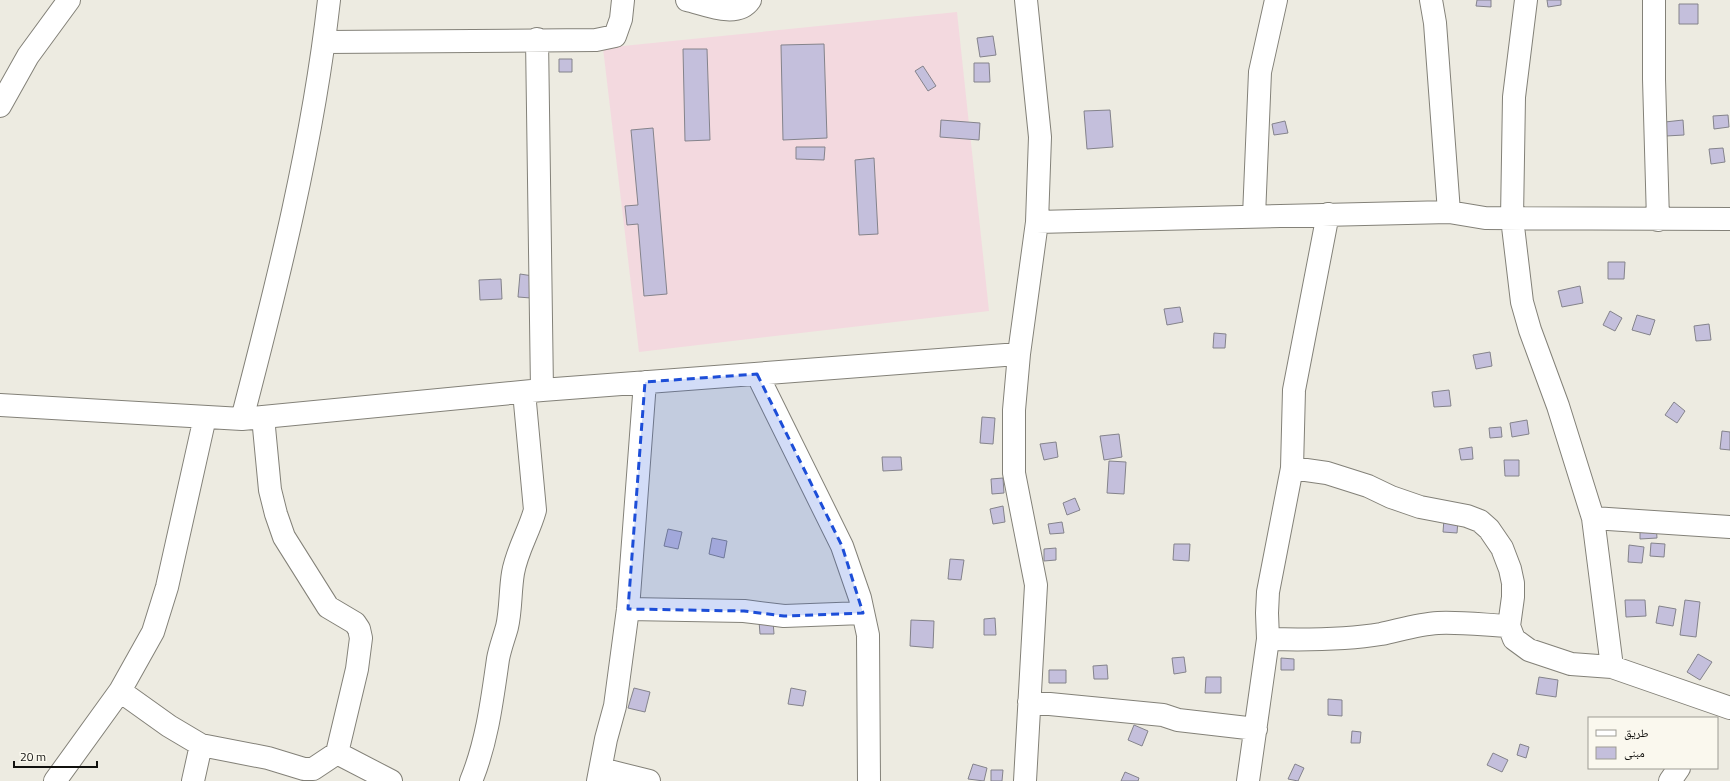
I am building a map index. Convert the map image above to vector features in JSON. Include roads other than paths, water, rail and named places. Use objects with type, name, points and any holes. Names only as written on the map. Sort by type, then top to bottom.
[{"type":"street","points":[[0,106],[28,56],[70,0]]},
{"type":"street","points":[[120,691],[169,726],[201,745],[261,756],[304,769],[313,769],[337,753],[357,668],[361,638],[359,629],[355,623],[328,607],[284,537],[276,514],[252,418],[325,42],[329,0]]},
{"type":"street","points":[[325,42],[538,39],[596,40],[615,36],[621,19],[623,0]]},
{"type":"street","points":[[687,0],[732,10],[746,6],[750,0]]},
{"type":"street","points":[[1025,781],[1036,585],[1014,473],[1014,410],[1019,354],[1037,222],[1040,137],[1026,0]]},
{"type":"street","points":[[1254,216],[1260,72],[1276,0]]},
{"type":"street","points":[[1431,0],[1436,23],[1449,212]]},
{"type":"street","points":[[1526,0],[1514,97],[1512,218],[1522,302],[1530,330],[1558,406],[1594,518],[1612,667]]},
{"type":"street","points":[[1654,0],[1654,79],[1658,220]]},
{"type":"street","points":[[471,781],[479,761],[489,717],[499,651],[507,626],[516,558],[531,527],[535,510],[533,391],[538,39]]},
{"type":"street","points":[[1037,222],[1449,212],[1485,218],[1658,220],[1730,219]]},
{"type":"street","points":[[1248,781],[1268,639],[1268,592],[1292,468],[1294,390],[1328,214]]},
{"type":"street","points":[[0,405],[205,417],[252,418],[533,391],[1019,354]]},
{"type":"street","points":[[758,374],[842,546],[863,613],[868,635],[869,781]]},
{"type":"street","points":[[645,382],[628,609],[615,706],[606,740],[600,775],[649,781]]},
{"type":"street","points":[[55,781],[120,691],[153,632],[167,587],[205,417]]},
{"type":"street","points":[[1292,468],[1327,474],[1368,486],[1391,497],[1420,507],[1467,516],[1480,521],[1490,529],[1502,548],[1510,569],[1514,597],[1508,626],[1514,639],[1529,650],[1572,664],[1612,667],[1719,710]]},
{"type":"street","points":[[1594,518],[1730,527]]},
{"type":"street","points":[[628,609],[744,611],[784,616],[863,613]]},
{"type":"street","points":[[1268,639],[1302,640],[1381,634],[1438,623],[1508,626]]},
{"type":"street","points":[[1029,702],[1164,715],[1178,720],[1256,729]]},
{"type":"street","points":[[193,781],[201,745]]},
{"type":"street","points":[[337,753],[390,781]]},
{"type":"street","points":[[1670,781],[1678,769]]}]
